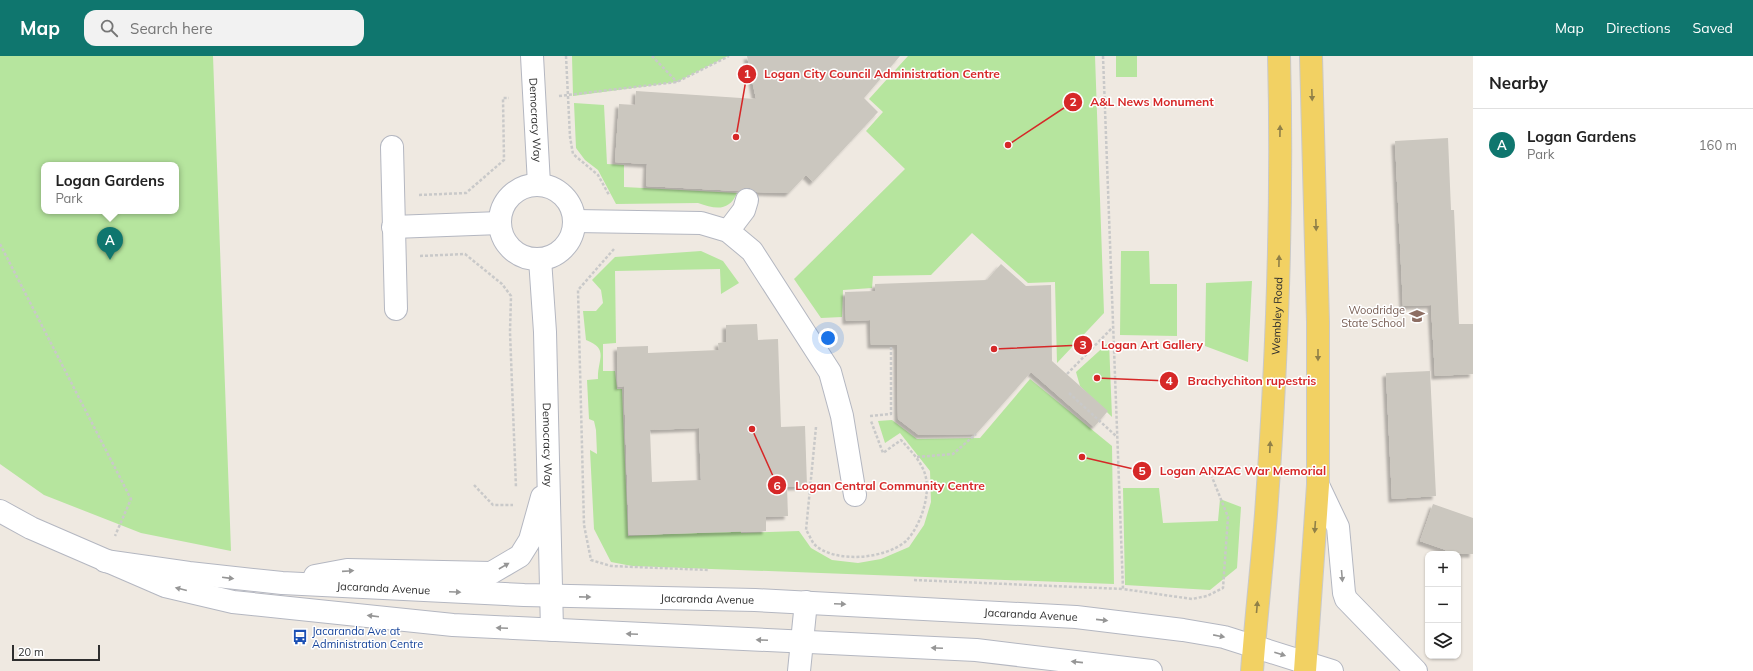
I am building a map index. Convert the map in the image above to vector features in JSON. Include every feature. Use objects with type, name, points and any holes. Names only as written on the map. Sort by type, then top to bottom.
[{"type":"main road","name":"Wembley Road","points":[[1252,671],[1266,514],[1279,279],[1279,56]]},
{"type":"main road","points":[[1305,667],[1318,485],[1318,322],[1311,56]]},
{"type":"street","name":"Democracy Way","points":[[532,56],[539,184]]},
{"type":"street","points":[[392,147],[396,309]]},
{"type":"street","points":[[539,184],[550,186],[560,192],[568,200],[573,210],[575,221],[573,232],[565,247],[551,257],[540,260],[517,254],[508,245],[502,235],[500,223],[502,211],[507,200],[516,191],[527,186],[539,184]]},
{"type":"street","points":[[728,231],[744,210],[747,200]]},
{"type":"street","points":[[575,221],[613,223],[701,223],[728,231],[752,250],[830,372],[842,416],[855,495]]},
{"type":"street","points":[[394,227],[500,223]]},
{"type":"street","name":"Democracy Way","points":[[540,260],[545,332],[552,630]]},
{"type":"street","points":[[282,583],[347,570],[491,573],[520,556],[530,540],[548,474]]},
{"type":"street","points":[[1318,485],[1338,527],[1344,593],[1346,599],[1416,671]]},
{"type":"street","name":"Jacaranda Avenue","points":[[0,511],[31,528],[165,586],[233,602],[453,625],[976,650],[1151,671]]},
{"type":"street","name":"Jacaranda Avenue","points":[[105,561],[189,573],[282,583],[552,596],[806,602],[1076,617],[1183,630],[1224,637],[1254,646],[1305,667],[1332,671]]},
{"type":"street","points":[[799,671],[806,602]]},
{"type":"path","points":[[566,56],[570,137],[573,154],[598,175],[612,200],[614,250],[578,290],[584,525],[591,560],[611,566],[713,571]]},
{"type":"path","points":[[652,56],[677,82]]},
{"type":"path","points":[[411,195],[466,193],[504,160],[503,98],[534,95],[568,96],[677,82],[728,56]]},
{"type":"path","points":[[1104,56],[1123,589]]},
{"type":"path","points":[[0,244],[131,499],[105,561]]},
{"type":"path","points":[[416,256],[464,254],[502,284],[511,296],[510,332],[517,489]]},
{"type":"path","points":[[1067,374],[1113,327]]},
{"type":"path","points":[[1069,393],[1117,436]]},
{"type":"path","points":[[916,457],[953,454],[976,434]]},
{"type":"path","points":[[910,580],[1123,589],[1192,599],[1207,596],[1222,588],[1228,517],[1212,477]]},
{"type":"path","points":[[474,485],[493,505],[517,505]]},
{"type":"green space","points":[[0,56],[213,56],[231,551],[141,533],[44,495],[0,464]]},
{"type":"green space","points":[[572,56],[728,56],[677,82],[573,96]]},
{"type":"green space","points":[[908,56],[1095,56],[1104,313],[1057,363],[1055,282],[1028,283],[972,233],[931,275],[873,276],[872,288],[843,290],[842,317],[821,318],[794,279],[905,169],[866,131],[883,112],[869,99]]},
{"type":"green space","points":[[1116,56],[1137,56],[1137,77],[1116,77]]},
{"type":"green space","points":[[574,103],[604,105],[607,164],[624,165],[624,187],[737,193],[734,199],[726,206],[721,207],[710,207],[698,203],[616,204],[598,170],[585,160],[576,148]]},
{"type":"green space","points":[[701,251],[723,261],[739,283],[721,294],[720,269],[615,271],[616,343],[603,344],[603,371],[615,371],[617,389],[622,389],[628,536],[716,532],[740,518],[741,533],[799,531],[811,548],[832,560],[858,563],[881,559],[909,547],[924,525],[931,502],[930,471],[900,433],[885,443],[878,421],[892,420],[917,439],[980,438],[1030,379],[1112,446],[1114,584],[632,566],[611,562],[594,529],[590,450],[597,454],[596,430],[594,421],[589,419],[587,380],[598,379],[601,356],[598,347],[586,340],[583,311],[596,311],[603,303],[601,290],[592,280],[615,257]]},
{"type":"green space","points":[[1121,251],[1149,251],[1150,284],[1177,284],[1177,336],[1120,335]]},
{"type":"green space","points":[[1252,281],[1248,362],[1205,346],[1206,283]]},
{"type":"green space","points":[[1109,342],[1112,417],[1080,386],[1076,372]]},
{"type":"green space","points":[[1123,488],[1159,488],[1163,523],[1218,521],[1220,499],[1241,507],[1237,568],[1210,590],[1125,585]]},
{"type":"building","points":[[747,56],[900,56],[864,98],[878,112],[813,182],[806,175],[789,193],[756,192],[750,188],[744,188],[739,191],[646,186],[647,164],[615,162],[619,104],[635,105],[636,91],[756,99]]},
{"type":"building","points":[[1448,138],[1451,210],[1454,210],[1459,324],[1473,324],[1473,374],[1435,376],[1431,305],[1403,306],[1395,141]]},
{"type":"building","points":[[1001,264],[1026,286],[1051,285],[1052,361],[1108,411],[1094,427],[1031,372],[976,434],[919,435],[898,419],[897,345],[871,345],[870,320],[846,321],[845,292],[875,291],[875,284],[987,280]]},
{"type":"building","points":[[757,324],[758,340],[778,339],[781,427],[805,426],[807,486],[787,487],[788,516],[766,517],[766,531],[629,535],[624,386],[618,387],[617,347],[648,346],[648,353],[719,350],[718,343],[726,342],[726,325]],"holes":[[[699,428],[701,480],[652,482],[650,430]]]},
{"type":"building","points":[[1430,371],[1436,496],[1392,499],[1386,373]]},
{"type":"building","points":[[1433,504],[1473,518],[1473,554],[1461,554],[1461,551],[1446,551],[1420,541]]},
{"type":"place","name":"Logan City Council Administration Centre","points":[[736,137]]},
{"type":"place","name":"A&L News Monument","points":[[1008,145]]},
{"type":"place","name":"Logan Gardens","points":[[110,260]]},
{"type":"place","name":"Woodridge State School","points":[[1417,316]]},
{"type":"place","name":"Logan Art Gallery","points":[[994,349]]},
{"type":"place","name":"Brachychiton rupestris","points":[[1097,378]]},
{"type":"place","name":"Logan Central Community Centre","points":[[752,429]]},
{"type":"place","name":"Logan ANZAC War Memorial","points":[[1082,457]]},
{"type":"place","name":"Jacaranda Ave at Administration Centre","points":[[300,637]]}]
